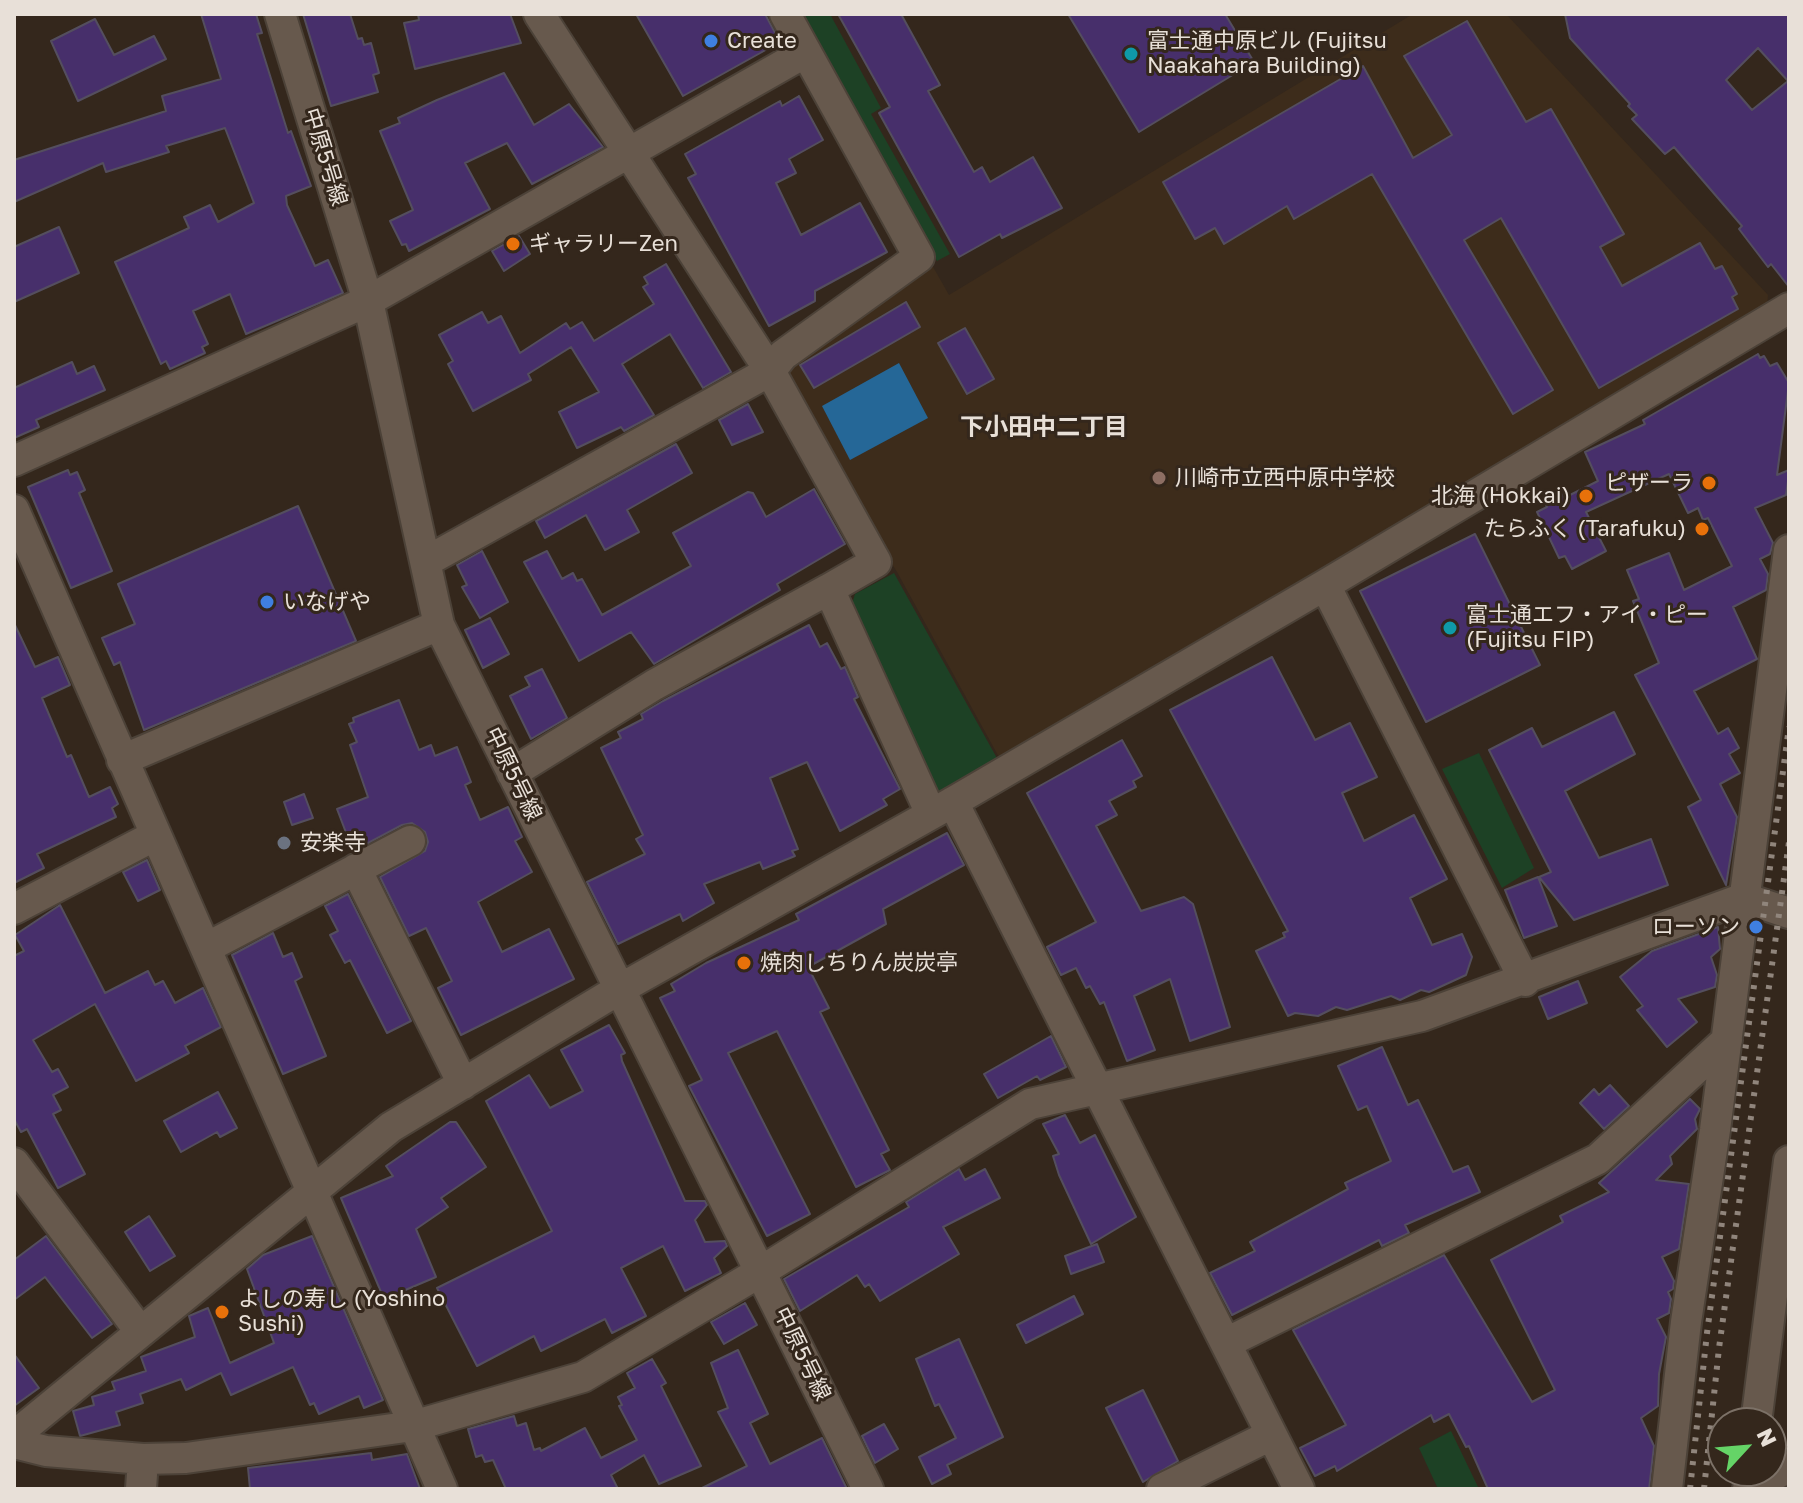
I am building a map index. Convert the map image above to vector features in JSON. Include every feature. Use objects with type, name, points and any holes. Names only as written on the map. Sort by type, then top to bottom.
[{"type":"street","name":"中原5号線","points":[[280,14],[368,301],[439,625],[868,1489]]},
{"type":"street","points":[[512,773],[654,685],[876,562],[770,371],[539,14]]},
{"type":"street","points":[[427,561],[770,371],[783,355],[919,257],[785,14]]},
{"type":"street","points":[[14,461],[368,301],[806,52]]},
{"type":"street","points":[[14,1436],[139,1330],[391,1127],[618,990],[942,808],[1325,585],[1789,308]]},
{"type":"street","points":[[14,510],[442,1489]]},
{"type":"street","points":[[1667,1489],[1686,1322],[1727,1040],[1789,550]]},
{"type":"street","points":[[1325,585],[1525,981]]},
{"type":"street","points":[[829,589],[942,808],[1099,1089],[1299,1489]]},
{"type":"street","points":[[122,760],[439,625]]},
{"type":"street","points":[[14,909],[154,836]]},
{"type":"street","points":[[206,948],[410,841]]},
{"type":"street","points":[[356,869],[463,1084]]},
{"type":"street","points":[[14,1443],[142,1474],[186,1458],[413,1426],[583,1377],[760,1272],[1030,1104],[1422,1016],[1525,981],[1744,898],[1789,913]]},
{"type":"street","points":[[1226,1343],[1598,1159],[1727,1040]]},
{"type":"street","points":[[1758,1407],[1789,1161]]},
{"type":"street","points":[[14,1163],[139,1330]]},
{"type":"street","points":[[1162,1489],[1271,1435]]},
{"type":"street","points":[[1748,1489],[1789,1467]]},
{"type":"shaded area","name":"川崎市立西中原中学校","points":[[1413,14],[1506,14],[1768,295],[1767,310],[1000,759],[897,572],[779,384],[782,371],[932,265],[949,295]]},
{"type":"green space","points":[[797,14],[830,14],[881,108],[871,114],[950,254],[937,261]]},
{"type":"green space","points":[[894,573],[998,760],[943,792],[931,788],[851,607],[855,594]]},
{"type":"green space","points":[[1479,753],[1534,868],[1502,888],[1442,769]]},
{"type":"green space","points":[[1451,1431],[1479,1489],[1438,1489],[1419,1448]]},
{"type":"water","points":[[899,363],[928,418],[850,460],[822,406]]},
{"type":"building","points":[[201,14],[256,14],[262,33],[257,34],[288,133],[291,131],[311,186],[286,196],[287,205],[315,266],[328,260],[343,293],[246,334],[230,294],[193,311],[208,344],[202,347],[205,353],[170,369],[166,361],[161,364],[115,262],[189,228],[184,217],[210,205],[218,222],[254,203],[225,128],[166,146],[169,152],[106,172],[103,163],[14,202],[14,160],[166,111],[162,96],[221,79]]},
{"type":"building","points":[[303,14],[350,14],[358,39],[362,38],[364,45],[371,43],[379,73],[373,75],[378,92],[331,106]]},
{"type":"building","points":[[418,14],[510,14],[521,43],[415,69],[404,23],[419,20]]},
{"type":"building","points":[[636,14],[765,14],[780,42],[683,96]]},
{"type":"building","points":[[838,14],[901,14],[940,85],[928,91],[974,172],[982,167],[990,182],[1033,157],[1062,208],[1002,238],[1000,234],[959,257],[879,113],[890,107]]},
{"type":"building","points":[[1068,14],[1225,14],[1254,62],[1139,132]]},
{"type":"building","points":[[1565,14],[1789,14],[1789,287],[1771,264],[1768,267],[1739,229],[1742,226],[1674,147],[1665,154],[1632,119],[1637,115],[1628,106],[1630,104],[1570,38]],"holes":[[[1758,48],[1788,81],[1752,110],[1726,80]]]},
{"type":"building","points":[[95,19],[114,55],[154,36],[166,59],[78,101],[51,41]]},
{"type":"building","points":[[1467,21],[1526,122],[1551,109],[1624,234],[1600,247],[1622,286],[1700,243],[1715,269],[1722,266],[1737,294],[1732,297],[1738,309],[1599,388],[1501,218],[1464,240],[1553,390],[1513,414],[1372,174],[1294,219],[1287,206],[1224,244],[1215,228],[1195,239],[1163,182],[1363,66],[1413,158],[1452,135],[1404,56]]},
{"type":"building","points":[[504,73],[534,125],[569,104],[603,147],[532,184],[507,143],[465,163],[490,209],[409,251],[406,244],[402,245],[390,221],[413,210],[380,131],[400,123],[398,118]]},
{"type":"building","points":[[799,96],[823,140],[789,159],[796,173],[776,183],[801,235],[860,203],[887,252],[815,291],[815,301],[769,326],[688,178],[696,174],[685,154],[780,101],[782,106]]},
{"type":"building","points":[[59,227],[79,273],[14,302],[14,247]]},
{"type":"building","name":"ギャラリーZen","points":[[519,236],[530,254],[504,271],[492,251]]},
{"type":"building","points":[[666,264],[731,372],[703,388],[670,334],[622,364],[654,415],[624,431],[621,427],[577,448],[559,412],[599,392],[571,347],[528,374],[531,380],[473,411],[448,364],[453,361],[439,335],[482,312],[488,323],[501,316],[520,353],[566,323],[570,329],[582,322],[594,341],[654,304],[643,287],[648,284],[644,277]]},
{"type":"building","points":[[906,302],[920,327],[814,388],[800,365]]},
{"type":"building","points":[[965,328],[994,379],[967,394],[938,343]]},
{"type":"building","points":[[1758,354],[1760,358],[1764,356],[1770,366],[1777,363],[1789,383],[1777,475],[1789,470],[1789,474],[1786,495],[1755,508],[1773,543],[1770,554],[1760,559],[1768,574],[1766,590],[1733,607],[1757,659],[1694,691],[1718,734],[1728,728],[1739,748],[1729,754],[1740,773],[1720,784],[1737,817],[1726,885],[1688,807],[1701,800],[1635,675],[1659,663],[1633,601],[1639,599],[1627,570],[1669,553],[1684,590],[1732,566],[1708,518],[1703,520],[1698,508],[1688,513],[1669,474],[1586,512],[1606,551],[1572,569],[1565,556],[1559,558],[1537,512],[1547,507],[1543,499],[1560,491],[1564,498],[1598,481],[1585,452],[1645,424],[1643,420]]},
{"type":"building","points":[[72,362],[77,374],[94,366],[105,390],[36,420],[39,427],[14,438],[14,388]]},
{"type":"building","points":[[748,404],[763,432],[732,445],[719,420]]},
{"type":"building","points":[[676,444],[692,473],[627,510],[639,532],[605,550],[586,515],[545,538],[536,521]]},
{"type":"building","points":[[68,470],[70,475],[77,472],[85,490],[79,493],[112,571],[71,588],[28,487]]},
{"type":"building","points":[[814,489],[845,544],[777,584],[780,590],[654,664],[631,632],[579,661],[524,562],[547,551],[562,579],[573,573],[577,581],[582,579],[602,615],[691,566],[673,533],[748,492],[753,493],[766,517]]},
{"type":"building","name":"いなげや","points":[[298,506],[356,641],[144,730],[120,662],[114,665],[102,638],[135,624],[118,584]]},
{"type":"building","name":"富士通エフ・アイ・ピー (Fujitsu FIP)","points":[[1475,534],[1540,665],[1426,722],[1360,591]]},
{"type":"building","points":[[482,551],[508,602],[480,618],[462,587],[467,585],[457,565]]},
{"type":"building","points":[[490,618],[509,654],[483,668],[465,630]]},
{"type":"building","points":[[14,623],[35,667],[58,657],[70,685],[42,698],[67,757],[71,755],[89,797],[110,787],[118,804],[112,808],[116,817],[37,854],[44,868],[14,883]]},
{"type":"building","points":[[809,625],[820,647],[827,643],[841,669],[845,667],[858,697],[854,699],[900,789],[883,799],[887,805],[840,831],[807,762],[770,778],[798,849],[792,851],[795,856],[763,869],[760,862],[704,884],[714,903],[683,921],[680,914],[618,944],[587,882],[645,854],[636,839],[643,835],[601,748],[621,738],[618,732],[643,719],[641,714]]},
{"type":"building","points":[[1272,657],[1315,740],[1350,723],[1377,777],[1342,793],[1364,841],[1414,815],[1447,879],[1410,898],[1432,945],[1462,934],[1472,957],[1466,975],[1429,992],[1421,990],[1400,1000],[1391,996],[1347,1010],[1336,1007],[1318,1016],[1295,1013],[1288,1016],[1256,951],[1285,937],[1283,933],[1288,931],[1170,710]]},
{"type":"building","points":[[542,669],[567,718],[531,739],[510,696],[530,686],[525,677]]},
{"type":"building","points":[[399,700],[419,750],[431,745],[435,756],[457,747],[471,782],[465,785],[480,820],[508,807],[522,837],[515,841],[532,872],[478,902],[502,952],[549,929],[574,979],[461,1035],[438,988],[452,981],[426,928],[409,936],[380,877],[425,851],[428,842],[425,832],[412,823],[402,825],[353,851],[337,809],[368,797],[350,745],[357,742],[349,724],[354,722],[353,718]]},
{"type":"building","points":[[1614,712],[1635,754],[1565,791],[1599,858],[1651,839],[1668,885],[1574,920],[1539,877],[1551,872],[1489,750],[1532,728],[1542,747]]},
{"type":"building","points":[[1122,740],[1142,776],[1133,781],[1136,787],[1109,801],[1117,815],[1096,826],[1141,911],[1184,897],[1193,904],[1230,1027],[1190,1041],[1170,979],[1134,996],[1155,1050],[1127,1061],[1104,1002],[1100,1004],[1090,986],[1086,988],[1076,968],[1061,975],[1047,947],[1096,922],[1027,793]]},
{"type":"building","points":[[304,794],[313,818],[292,825],[284,802]]},
{"type":"building","points":[[947,833],[964,865],[883,909],[886,924],[808,967],[829,1008],[820,1012],[889,1150],[881,1154],[890,1170],[856,1187],[777,1031],[728,1053],[810,1214],[767,1236],[689,1086],[702,1080],[660,998],[675,991],[671,984],[706,963],[799,920],[796,914]]},
{"type":"building","points":[[147,860],[160,890],[138,901],[123,872]]},
{"type":"building","points":[[1538,877],[1557,926],[1524,938],[1505,890]]},
{"type":"building","points":[[348,894],[411,1021],[387,1033],[350,960],[345,963],[330,935],[338,931],[325,906]]},
{"type":"building","points":[[60,905],[105,993],[148,971],[155,985],[163,981],[175,1003],[203,988],[221,1027],[185,1046],[189,1053],[136,1081],[95,1004],[33,1040],[52,1072],[58,1069],[68,1087],[53,1095],[61,1110],[53,1114],[85,1174],[58,1188],[27,1129],[21,1132],[14,1119],[14,956],[24,951],[15,935]]},
{"type":"building","points":[[1718,927],[1720,949],[1711,957],[1717,975],[1715,987],[1678,999],[1697,1022],[1667,1047],[1637,1010],[1643,1006],[1620,977],[1652,951]]},
{"type":"building","points":[[273,933],[283,957],[292,953],[302,977],[295,981],[326,1056],[283,1074],[232,955]]},
{"type":"building","points":[[1578,981],[1587,1003],[1548,1019],[1539,997]]},
{"type":"building","points":[[609,1025],[625,1053],[621,1055],[622,1061],[685,1201],[705,1201],[707,1205],[695,1220],[705,1242],[725,1241],[727,1246],[714,1258],[721,1273],[685,1291],[663,1246],[621,1268],[646,1316],[612,1333],[605,1319],[541,1351],[534,1336],[477,1366],[437,1288],[552,1231],[486,1101],[529,1075],[550,1108],[583,1091],[561,1050]]},
{"type":"building","points":[[1051,1036],[1066,1067],[1040,1080],[1037,1076],[998,1098],[984,1074]]},
{"type":"building","points":[[1382,1047],[1408,1105],[1418,1100],[1453,1172],[1468,1166],[1480,1192],[1405,1225],[1409,1233],[1382,1246],[1379,1240],[1232,1315],[1210,1273],[1255,1251],[1250,1242],[1348,1189],[1345,1183],[1391,1161],[1367,1106],[1358,1110],[1338,1066]]},
{"type":"building","points":[[1610,1085],[1629,1106],[1604,1129],[1580,1103],[1594,1089],[1599,1095]]},
{"type":"building","points":[[218,1092],[237,1128],[220,1137],[217,1132],[181,1152],[164,1121]]},
{"type":"building","points":[[1690,1099],[1700,1109],[1695,1119],[1697,1129],[1670,1156],[1672,1164],[1656,1180],[1689,1184],[1679,1249],[1662,1257],[1674,1281],[1673,1289],[1668,1292],[1671,1299],[1669,1313],[1657,1319],[1666,1337],[1659,1374],[1658,1406],[1641,1418],[1654,1446],[1649,1489],[1488,1489],[1469,1446],[1466,1447],[1449,1414],[1434,1422],[1431,1415],[1337,1471],[1335,1466],[1315,1476],[1300,1448],[1346,1425],[1293,1330],[1444,1255],[1532,1402],[1555,1390],[1491,1260],[1563,1222],[1560,1216],[1609,1192],[1599,1183]]},
{"type":"building","points":[[1065,1115],[1080,1143],[1095,1135],[1136,1217],[1091,1244],[1059,1175],[1053,1156],[1059,1154],[1043,1124]]},
{"type":"building","points":[[450,1122],[456,1122],[486,1167],[441,1198],[448,1207],[416,1229],[436,1277],[384,1299],[341,1198],[393,1176],[386,1166]]},
{"type":"building","points":[[959,1169],[965,1180],[985,1169],[1000,1198],[943,1227],[959,1254],[880,1301],[869,1284],[865,1287],[857,1275],[800,1311],[784,1279],[909,1207],[906,1202]]},
{"type":"building","points":[[149,1216],[175,1256],[150,1271],[125,1232]]},
{"type":"building","points":[[46,1236],[112,1324],[92,1338],[45,1277],[14,1300],[14,1260]]},
{"type":"building","points":[[312,1236],[383,1400],[364,1408],[359,1396],[319,1414],[314,1403],[310,1405],[293,1367],[231,1395],[221,1373],[186,1390],[181,1379],[140,1394],[143,1403],[116,1412],[120,1425],[80,1436],[73,1411],[94,1405],[92,1397],[115,1390],[112,1382],[146,1371],[141,1357],[195,1337],[189,1316],[208,1308],[230,1363],[274,1343],[247,1269],[263,1255]]},
{"type":"building","points":[[1097,1244],[1104,1262],[1071,1274],[1065,1256]]},
{"type":"building","points":[[1074,1296],[1083,1314],[1026,1343],[1017,1325]]},
{"type":"building","points":[[745,1303],[757,1325],[724,1344],[711,1322]]},
{"type":"building","points":[[959,1339],[1003,1437],[947,1465],[951,1474],[932,1484],[919,1457],[956,1438],[939,1404],[935,1406],[916,1359]]},
{"type":"building","points":[[738,1350],[768,1414],[750,1423],[770,1464],[822,1438],[847,1489],[700,1489],[747,1466],[718,1412],[728,1408],[711,1363]]},
{"type":"building","points":[[14,1354],[39,1388],[14,1406]]},
{"type":"building","points":[[652,1359],[666,1383],[661,1386],[701,1466],[659,1484],[644,1455],[611,1475],[618,1489],[506,1489],[493,1460],[485,1462],[482,1455],[476,1457],[468,1429],[514,1416],[517,1426],[526,1423],[534,1450],[540,1448],[541,1451],[585,1428],[601,1458],[637,1440],[619,1406],[622,1405],[618,1397],[635,1388],[627,1373]]},
{"type":"building","points":[[1143,1390],[1178,1461],[1143,1482],[1106,1408]]},
{"type":"building","points":[[884,1424],[898,1449],[875,1463],[862,1436]]},
{"type":"building","points":[[371,1453],[372,1460],[407,1454],[420,1489],[250,1489],[248,1468]]},
{"type":"railway","points":[[1690,1489],[1707,1333],[1789,727]]},
{"type":"railway","points":[[1704,1489],[1719,1348],[1789,842]]},
{"type":"place","name":"Create","points":[[711,41]]},
{"type":"place","name":"富士通中原ビル (Fujitsu Naakahara Building)","points":[[1131,54]]},
{"type":"place","name":"ギャラリーZen","points":[[513,244]]},
{"type":"place","name":"川崎市立西中原中学校","points":[[1159,478]]},
{"type":"place","name":"ピザーラ","points":[[1709,483]]},
{"type":"place","name":"北海 (Hokkai)","points":[[1586,496]]},
{"type":"place","name":"たらふく (Tarafuku)","points":[[1702,529]]},
{"type":"place","name":"いなげや","points":[[267,602]]},
{"type":"place","name":"富士通エフ・アイ・ピー (Fujitsu FIP)","points":[[1450,628]]},
{"type":"place","name":"安楽寺","points":[[284,843]]},
{"type":"place","name":"ローソン","points":[[1756,927]]},
{"type":"place","name":"焼肉しちりん炭炭亭","points":[[744,963]]},
{"type":"place","name":"よしの寿し (Yoshino Sushi)","points":[[222,1312]]},
{"type":"district","name":"下小田中二丁目","points":[[1044,427]]}]
